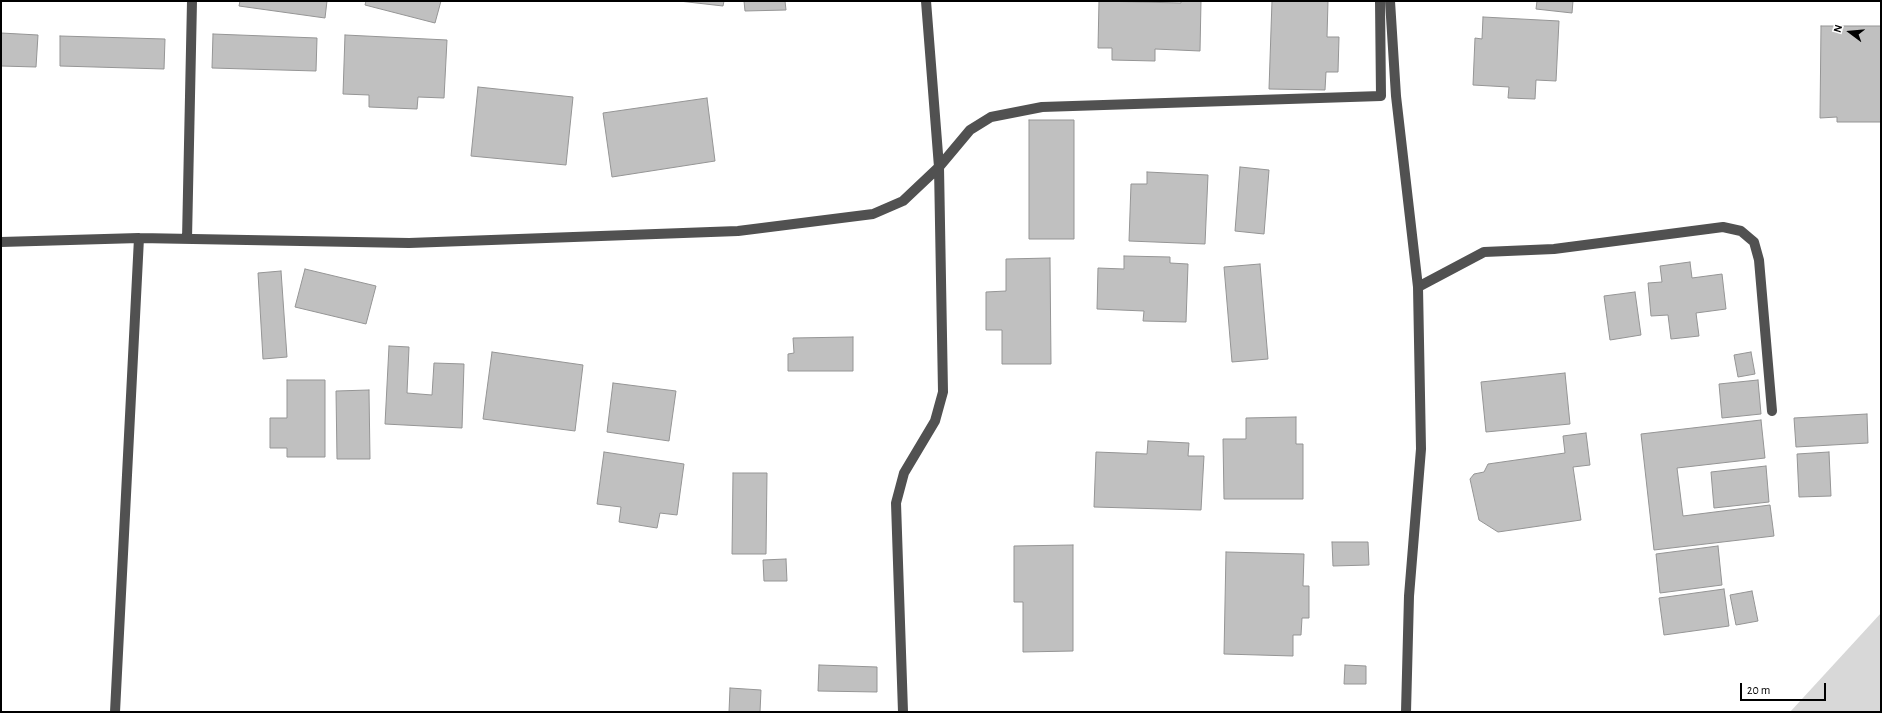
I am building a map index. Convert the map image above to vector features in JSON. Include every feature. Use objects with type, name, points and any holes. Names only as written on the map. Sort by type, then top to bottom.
[{"type":"street","points":[[187,239],[192,1]]},
{"type":"street","points":[[903,712],[896,503],[904,473],[935,421],[943,392],[939,167],[926,1]]},
{"type":"street","points":[[1,242],[139,238],[409,243],[738,231],[872,214],[903,200],[939,167],[970,130],[991,117],[1042,107],[1381,96],[1380,1]]},
{"type":"street","points":[[1390,1],[1396,96],[1418,286],[1421,449],[1409,596],[1406,712]]},
{"type":"street","points":[[1418,286],[1484,252],[1554,249],[1722,226],[1741,231],[1754,242],[1759,260],[1772,411]]},
{"type":"street","points":[[115,712],[139,238]]},
{"type":"shaded area","points":[[1881,613],[1881,712],[1790,712]]},
{"type":"building","points":[[240,1],[327,1],[325,18],[239,6]]},
{"type":"building","points":[[366,1],[441,1],[435,23],[365,5]]},
{"type":"building","points":[[679,1],[724,1],[723,6]]},
{"type":"building","points":[[744,1],[785,1],[786,10],[745,11]]},
{"type":"building","points":[[1099,1],[1181,3],[1181,1],[1201,1],[1200,51],[1155,49],[1155,61],[1112,60],[1112,48],[1098,48]]},
{"type":"building","points":[[1272,1],[1328,1],[1327,37],[1339,37],[1338,72],[1326,72],[1325,90],[1269,89]]},
{"type":"building","points":[[1537,1],[1573,1],[1572,13],[1536,9]]},
{"type":"building","points":[[1483,17],[1559,21],[1556,81],[1536,80],[1535,99],[1508,98],[1509,87],[1473,85],[1475,38],[1482,39]]},
{"type":"building","points":[[1821,26],[1881,26],[1881,122],[1837,122],[1837,117],[1820,118]]},
{"type":"building","points":[[1,33],[38,35],[36,67],[1,66]]},
{"type":"building","points":[[213,34],[317,38],[316,71],[212,68]]},
{"type":"building","points":[[345,35],[447,40],[444,98],[418,97],[417,109],[369,107],[369,95],[343,94]]},
{"type":"building","points":[[60,36],[165,39],[164,69],[60,66]]},
{"type":"building","points":[[478,87],[573,97],[566,165],[471,156]]},
{"type":"building","points":[[707,98],[715,161],[612,177],[603,113]]},
{"type":"building","points":[[1029,120],[1074,120],[1074,239],[1029,239]]},
{"type":"building","points":[[1240,167],[1269,170],[1264,234],[1235,231]]},
{"type":"building","points":[[1147,172],[1208,175],[1205,244],[1129,241],[1131,184],[1147,184]]},
{"type":"building","points":[[1124,256],[1170,257],[1170,263],[1188,264],[1186,322],[1143,321],[1144,311],[1097,309],[1098,268],[1124,269]]},
{"type":"building","points":[[1050,258],[1051,364],[1002,364],[1002,330],[986,330],[986,292],[1006,291],[1006,259]]},
{"type":"building","points":[[1690,262],[1692,278],[1722,274],[1726,309],[1696,313],[1699,336],[1671,339],[1668,315],[1651,316],[1648,283],[1662,282],[1660,266]]},
{"type":"building","points":[[1260,264],[1268,359],[1232,362],[1224,267]]},
{"type":"building","points":[[305,269],[376,286],[366,324],[295,307]]},
{"type":"building","points":[[281,271],[287,357],[263,359],[258,273]]},
{"type":"building","points":[[1635,292],[1641,335],[1610,340],[1604,296]]},
{"type":"building","points":[[853,337],[853,371],[788,371],[788,354],[794,353],[793,338]]},
{"type":"building","points":[[389,346],[409,347],[407,393],[432,395],[434,363],[464,364],[462,428],[385,424]]},
{"type":"building","points":[[492,352],[583,365],[575,431],[483,419]]},
{"type":"building","points":[[1751,352],[1755,374],[1738,377],[1734,355]]},
{"type":"building","points":[[1565,373],[1570,424],[1486,432],[1481,382]]},
{"type":"building","points":[[287,380],[325,380],[325,457],[287,457],[287,448],[270,448],[270,418],[287,418]]},
{"type":"building","points":[[1758,380],[1761,414],[1722,418],[1719,384]]},
{"type":"building","points":[[613,383],[676,391],[669,441],[607,432]]},
{"type":"building","points":[[369,390],[370,459],[337,459],[336,391]]},
{"type":"building","points":[[1867,414],[1868,443],[1796,447],[1794,418]]},
{"type":"building","points":[[1296,417],[1296,444],[1303,444],[1303,499],[1224,499],[1223,439],[1246,439],[1246,418]]},
{"type":"building","points":[[1761,420],[1765,458],[1677,468],[1683,516],[1770,505],[1774,536],[1654,550],[1641,434]]},
{"type":"building","points":[[1586,433],[1590,465],[1573,467],[1581,520],[1498,532],[1479,520],[1470,479],[1474,474],[1484,472],[1488,464],[1565,453],[1563,436]]},
{"type":"building","points":[[1148,441],[1189,443],[1188,456],[1204,456],[1201,510],[1094,507],[1096,452],[1147,454]]},
{"type":"building","points":[[604,452],[684,464],[677,515],[660,513],[657,528],[619,522],[621,507],[597,504]]},
{"type":"building","points":[[1829,452],[1831,496],[1799,497],[1797,454]]},
{"type":"building","points":[[1766,466],[1769,502],[1714,508],[1711,472]]},
{"type":"building","points":[[733,473],[767,473],[766,554],[732,554]]},
{"type":"building","points":[[1332,542],[1368,542],[1369,565],[1333,566]]},
{"type":"building","points":[[1073,545],[1073,651],[1023,652],[1023,602],[1014,602],[1014,546]]},
{"type":"building","points":[[1718,546],[1722,585],[1660,593],[1656,554]]},
{"type":"building","points":[[1226,552],[1304,554],[1303,586],[1309,586],[1309,618],[1302,618],[1301,635],[1293,635],[1293,656],[1224,654]]},
{"type":"building","points":[[786,559],[787,581],[764,581],[763,560]]},
{"type":"building","points":[[1724,589],[1729,626],[1664,635],[1659,598]]},
{"type":"building","points":[[1752,591],[1758,621],[1736,625],[1730,595]]},
{"type":"building","points":[[819,665],[877,667],[877,692],[818,691]]},
{"type":"building","points":[[1345,665],[1366,666],[1366,684],[1344,684]]},
{"type":"building","points":[[730,688],[761,690],[760,712],[729,712]]}]
